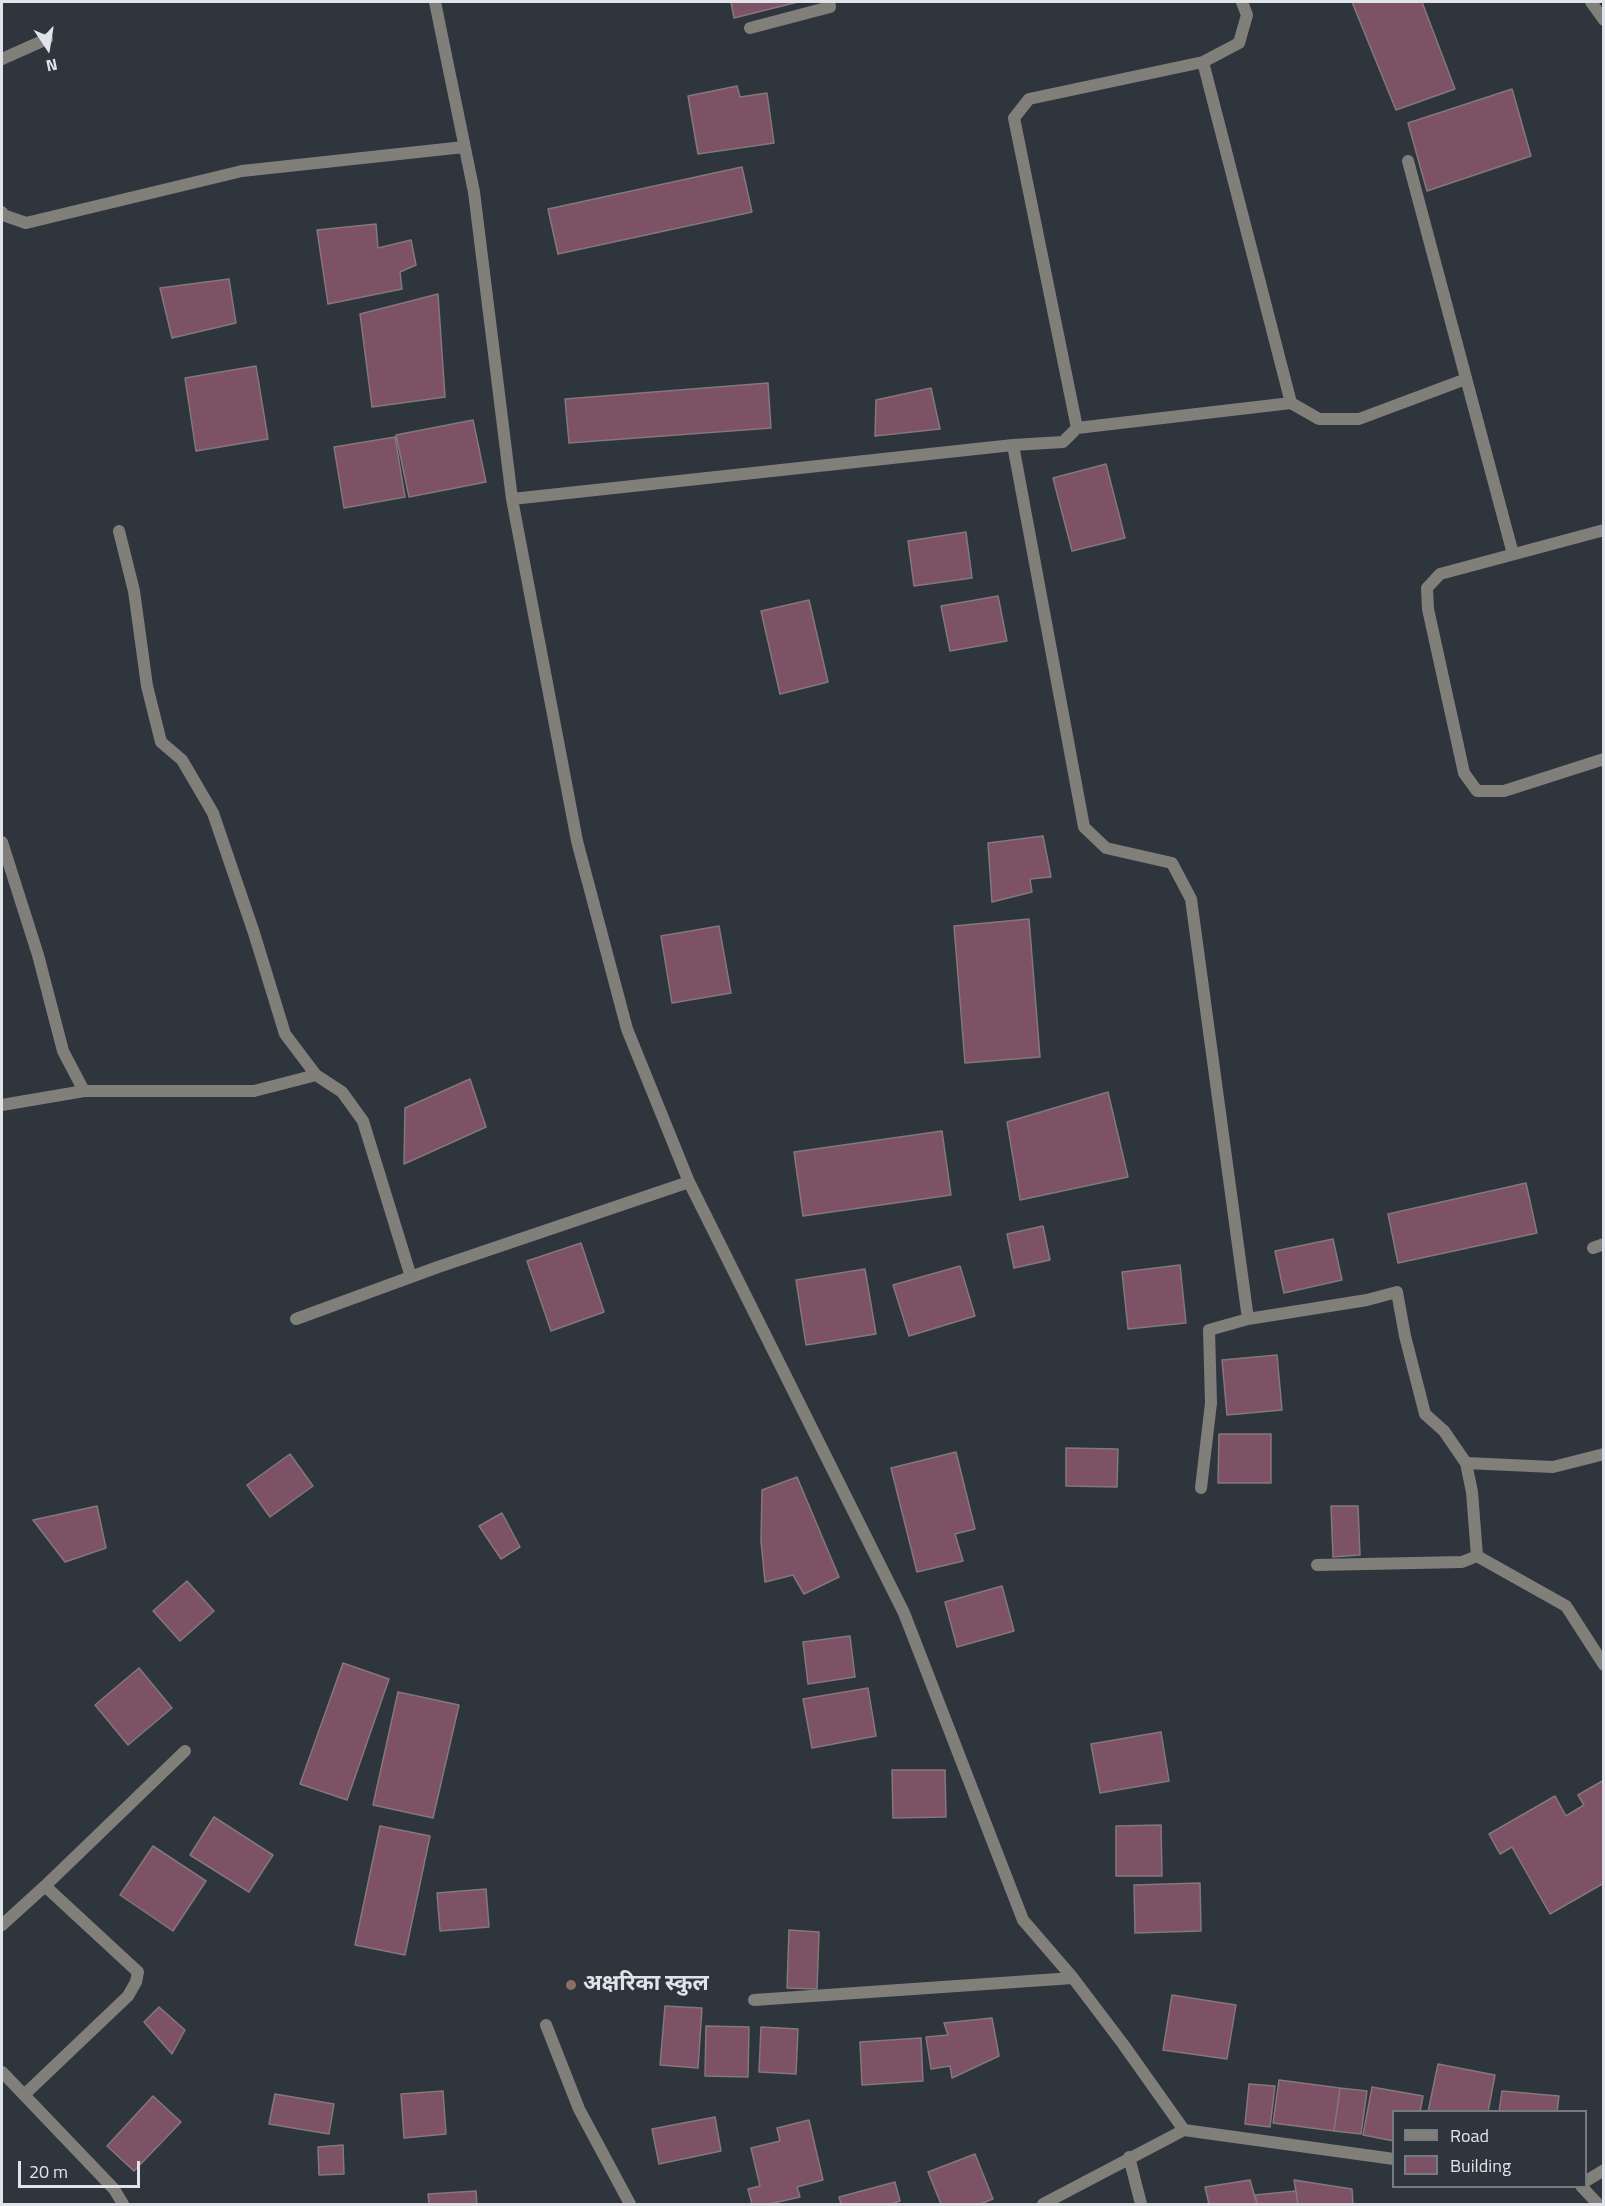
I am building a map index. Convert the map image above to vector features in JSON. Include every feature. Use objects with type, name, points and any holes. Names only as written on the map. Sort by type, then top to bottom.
[{"type":"street","points":[[435,2],[474,192],[512,499],[580,852],[627,1029],[690,1182],[904,1613],[1023,1920],[1123,2044],[1184,2130]]},
{"type":"street","points":[[750,28],[830,7],[829,2]]},
{"type":"street","points":[[1077,428],[1014,118],[1029,99],[1203,62],[1239,43],[1247,15],[1242,2]]},
{"type":"street","points":[[1591,2],[1604,20]]},
{"type":"street","points":[[2,59],[47,39]]},
{"type":"street","points":[[1203,62],[1291,403]]},
{"type":"street","points":[[2,212],[26,223],[242,171],[464,147]]},
{"type":"street","points":[[1408,161],[1513,554]]},
{"type":"street","points":[[512,499],[1013,445],[1063,442],[1077,428],[1291,403],[1319,419],[1359,418],[1466,379]]},
{"type":"street","points":[[1013,445],[1084,827],[1106,848],[1172,863],[1191,899],[1248,1319]]},
{"type":"street","points":[[1604,530],[1440,573],[1427,588],[1428,609],[1464,773],[1477,791],[1504,791],[1604,759]]},
{"type":"street","points":[[119,531],[134,591],[147,686],[161,742],[182,760],[213,813],[254,933],[285,1034],[316,1075],[342,1092],[363,1121],[411,1277]]},
{"type":"street","points":[[2,842],[38,955],[63,1052],[84,1091]]},
{"type":"street","points":[[2,1105],[84,1091],[254,1091],[316,1075]]},
{"type":"street","points":[[296,1319],[411,1277],[690,1182]]},
{"type":"street","points":[[1201,1488],[1211,1403],[1209,1330],[1248,1319],[1367,1300],[1397,1292],[1405,1336],[1425,1413],[1444,1431],[1466,1463],[1472,1492],[1477,1556]]},
{"type":"street","points":[[1466,1463],[1554,1467],[1604,1454]]},
{"type":"street","points":[[1317,1565],[1462,1563],[1477,1556]]},
{"type":"street","points":[[1477,1556],[1566,1606],[1604,1665]]},
{"type":"street","points":[[2,1925],[45,1887],[185,1751]]},
{"type":"street","points":[[24,2096],[128,1996],[136,1982],[138,1972],[45,1887]]},
{"type":"street","points":[[754,2000],[1072,1978]]},
{"type":"street","points":[[546,2025],[579,2109],[630,2205]]},
{"type":"street","points":[[2,2072],[114,2189],[123,2205]]},
{"type":"street","points":[[1043,2205],[1129,2157],[1184,2130],[1392,2159]]},
{"type":"street","points":[[1129,2157],[1141,2205]]},
{"type":"street","points":[[1587,2180],[1604,2170]]},
{"type":"street","points":[[1582,2188],[1598,2205]]},
{"type":"building","points":[[731,2],[798,2],[734,18]]},
{"type":"building","points":[[1352,2],[1422,2],[1455,89],[1396,110]]},
{"type":"building","points":[[737,86],[740,97],[767,93],[774,143],[698,154],[688,96]]},
{"type":"building","points":[[1512,89],[1531,156],[1427,191],[1408,123]]},
{"type":"building","points":[[742,167],[752,212],[558,254],[548,209]]},
{"type":"building","points":[[376,224],[378,248],[411,240],[416,265],[400,272],[402,289],[328,304],[317,230]]},
{"type":"building","points":[[229,279],[236,323],[172,338],[160,288]]},
{"type":"building","points":[[438,294],[445,397],[372,407],[360,314]]},
{"type":"building","points":[[256,366],[268,439],[196,451],[185,378]]},
{"type":"building","points":[[768,383],[771,428],[569,443],[565,399]]},
{"type":"building","points":[[931,388],[940,429],[875,436],[876,400]]},
{"type":"building","points":[[473,420],[486,482],[409,497],[396,435]]},
{"type":"building","points":[[395,437],[405,497],[344,508],[334,447]]},
{"type":"building","points":[[1106,464],[1125,538],[1072,551],[1053,478]]},
{"type":"building","points":[[966,532],[972,578],[914,586],[908,541]]},
{"type":"building","points":[[998,596],[1007,641],[950,651],[941,606]]},
{"type":"building","points":[[809,600],[828,682],[780,694],[761,611]]},
{"type":"building","points":[[1043,836],[1051,877],[1030,879],[1032,892],[992,902],[988,843]]},
{"type":"building","points":[[1029,919],[1040,1057],[965,1063],[954,926]]},
{"type":"building","points":[[719,926],[731,993],[672,1003],[661,936]]},
{"type":"building","points":[[470,1079],[486,1127],[404,1164],[405,1108]]},
{"type":"building","points":[[1108,1092],[1128,1177],[1020,1200],[1007,1122]]},
{"type":"building","points":[[942,1131],[951,1195],[803,1216],[794,1152]]},
{"type":"building","points":[[1526,1183],[1537,1233],[1398,1263],[1388,1214]]},
{"type":"building","points":[[1043,1226],[1050,1260],[1014,1268],[1007,1234]]},
{"type":"building","points":[[1333,1239],[1342,1280],[1284,1293],[1275,1251]]},
{"type":"building","points":[[581,1243],[604,1312],[551,1331],[527,1261]]},
{"type":"building","points":[[1180,1265],[1186,1323],[1128,1329],[1122,1272]]},
{"type":"building","points":[[960,1266],[975,1316],[909,1336],[893,1285]]},
{"type":"building","points":[[865,1269],[876,1334],[806,1345],[796,1280]]},
{"type":"building","points":[[1277,1355],[1282,1410],[1227,1415],[1222,1360]]},
{"type":"building","points":[[1219,1434],[1271,1434],[1271,1483],[1218,1483]]},
{"type":"building","points":[[1066,1448],[1118,1449],[1117,1487],[1066,1486]]},
{"type":"building","points":[[956,1452],[975,1529],[955,1534],[963,1561],[917,1572],[891,1468]]},
{"type":"building","points":[[290,1454],[313,1486],[270,1517],[247,1485]]},
{"type":"building","points":[[797,1477],[839,1577],[804,1594],[793,1575],[765,1582],[761,1541],[762,1490]]},
{"type":"building","points":[[97,1506],[106,1548],[65,1562],[33,1520]]},
{"type":"building","points":[[1331,1506],[1358,1506],[1360,1555],[1333,1557]]},
{"type":"building","points":[[502,1513],[520,1547],[501,1559],[479,1526]]},
{"type":"building","points":[[187,1581],[214,1611],[180,1641],[153,1611]]},
{"type":"building","points":[[1002,1586],[1014,1631],[957,1647],[945,1602]]},
{"type":"building","points":[[850,1636],[855,1677],[808,1684],[803,1642]]},
{"type":"building","points":[[343,1663],[389,1679],[347,1800],[300,1784]]},
{"type":"building","points":[[139,1668],[172,1708],[128,1745],[95,1705]]},
{"type":"building","points":[[868,1688],[876,1736],[812,1748],[803,1699]]},
{"type":"building","points":[[398,1692],[459,1705],[433,1818],[373,1805]]},
{"type":"building","points":[[1161,1732],[1169,1781],[1100,1793],[1091,1744]]},
{"type":"building","points":[[892,1770],[945,1770],[946,1817],[893,1818]]},
{"type":"building","points":[[1604,1780],[1604,1883],[1550,1914],[1512,1847],[1500,1854],[1489,1834],[1555,1796],[1566,1816],[1584,1805],[1578,1795]]},
{"type":"building","points":[[214,1817],[273,1855],[249,1892],[190,1855]]},
{"type":"building","points":[[1161,1825],[1162,1876],[1116,1876],[1116,1826]]},
{"type":"building","points":[[380,1826],[430,1836],[405,1955],[355,1945]]},
{"type":"building","points":[[153,1846],[206,1881],[173,1931],[120,1895]]},
{"type":"building","points":[[1200,1883],[1201,1931],[1135,1933],[1134,1885]]},
{"type":"building","points":[[486,1889],[489,1927],[440,1931],[437,1893]]},
{"type":"building","points":[[789,1930],[819,1932],[817,1989],[787,1988]]},
{"type":"building","points":[[1172,1995],[1236,2005],[1227,2059],[1163,2050]]},
{"type":"building","points":[[665,2006],[702,2008],[698,2068],[660,2065]]},
{"type":"building","points":[[159,2007],[185,2030],[172,2054],[144,2022]]},
{"type":"building","points":[[992,2018],[999,2056],[952,2078],[950,2066],[931,2069],[926,2037],[948,2035],[944,2023]]},
{"type":"building","points":[[706,2026],[749,2027],[748,2077],[705,2076]]},
{"type":"building","points":[[761,2027],[798,2029],[796,2074],[759,2072]]},
{"type":"building","points":[[921,2038],[923,2081],[862,2085],[860,2042]]},
{"type":"building","points":[[1438,2064],[1495,2075],[1488,2110],[1428,2110]]},
{"type":"building","points":[[1279,2080],[1340,2088],[1334,2131],[1273,2123]]},
{"type":"building","points":[[1249,2084],[1275,2086],[1270,2127],[1245,2124]]},
{"type":"building","points":[[1372,2087],[1423,2096],[1420,2110],[1392,2110],[1392,2141],[1363,2135]]},
{"type":"building","points":[[1340,2088],[1367,2091],[1361,2134],[1334,2131]]},
{"type":"building","points":[[443,2091],[446,2134],[404,2138],[401,2094]]},
{"type":"building","points":[[1502,2091],[1559,2096],[1557,2110],[1499,2110]]},
{"type":"building","points":[[275,2094],[334,2104],[329,2134],[269,2124]]},
{"type":"building","points":[[153,2096],[181,2122],[134,2171],[107,2146]]},
{"type":"building","points":[[715,2117],[721,2151],[659,2164],[652,2129]]},
{"type":"building","points":[[809,2120],[823,2180],[797,2187],[800,2197],[769,2204],[752,2204],[748,2189],[760,2186],[751,2148],[780,2141],[777,2128]]},
{"type":"building","points":[[343,2145],[344,2174],[319,2175],[318,2147]]},
{"type":"building","points":[[975,2154],[993,2199],[980,2204],[941,2204],[928,2172]]},
{"type":"building","points":[[1250,2180],[1257,2204],[1209,2204],[1205,2187]]},
{"type":"building","points":[[1294,2180],[1352,2189],[1353,2204],[1298,2204]]},
{"type":"building","points":[[895,2182],[900,2201],[891,2204],[841,2204],[839,2197]]},
{"type":"building","points":[[476,2191],[477,2204],[429,2204],[428,2194]]},
{"type":"building","points":[[1296,2191],[1298,2204],[1257,2204],[1255,2195]]},
{"type":"place","name":"अक्षरिका स्कुल","points":[[571,1985]]}]
